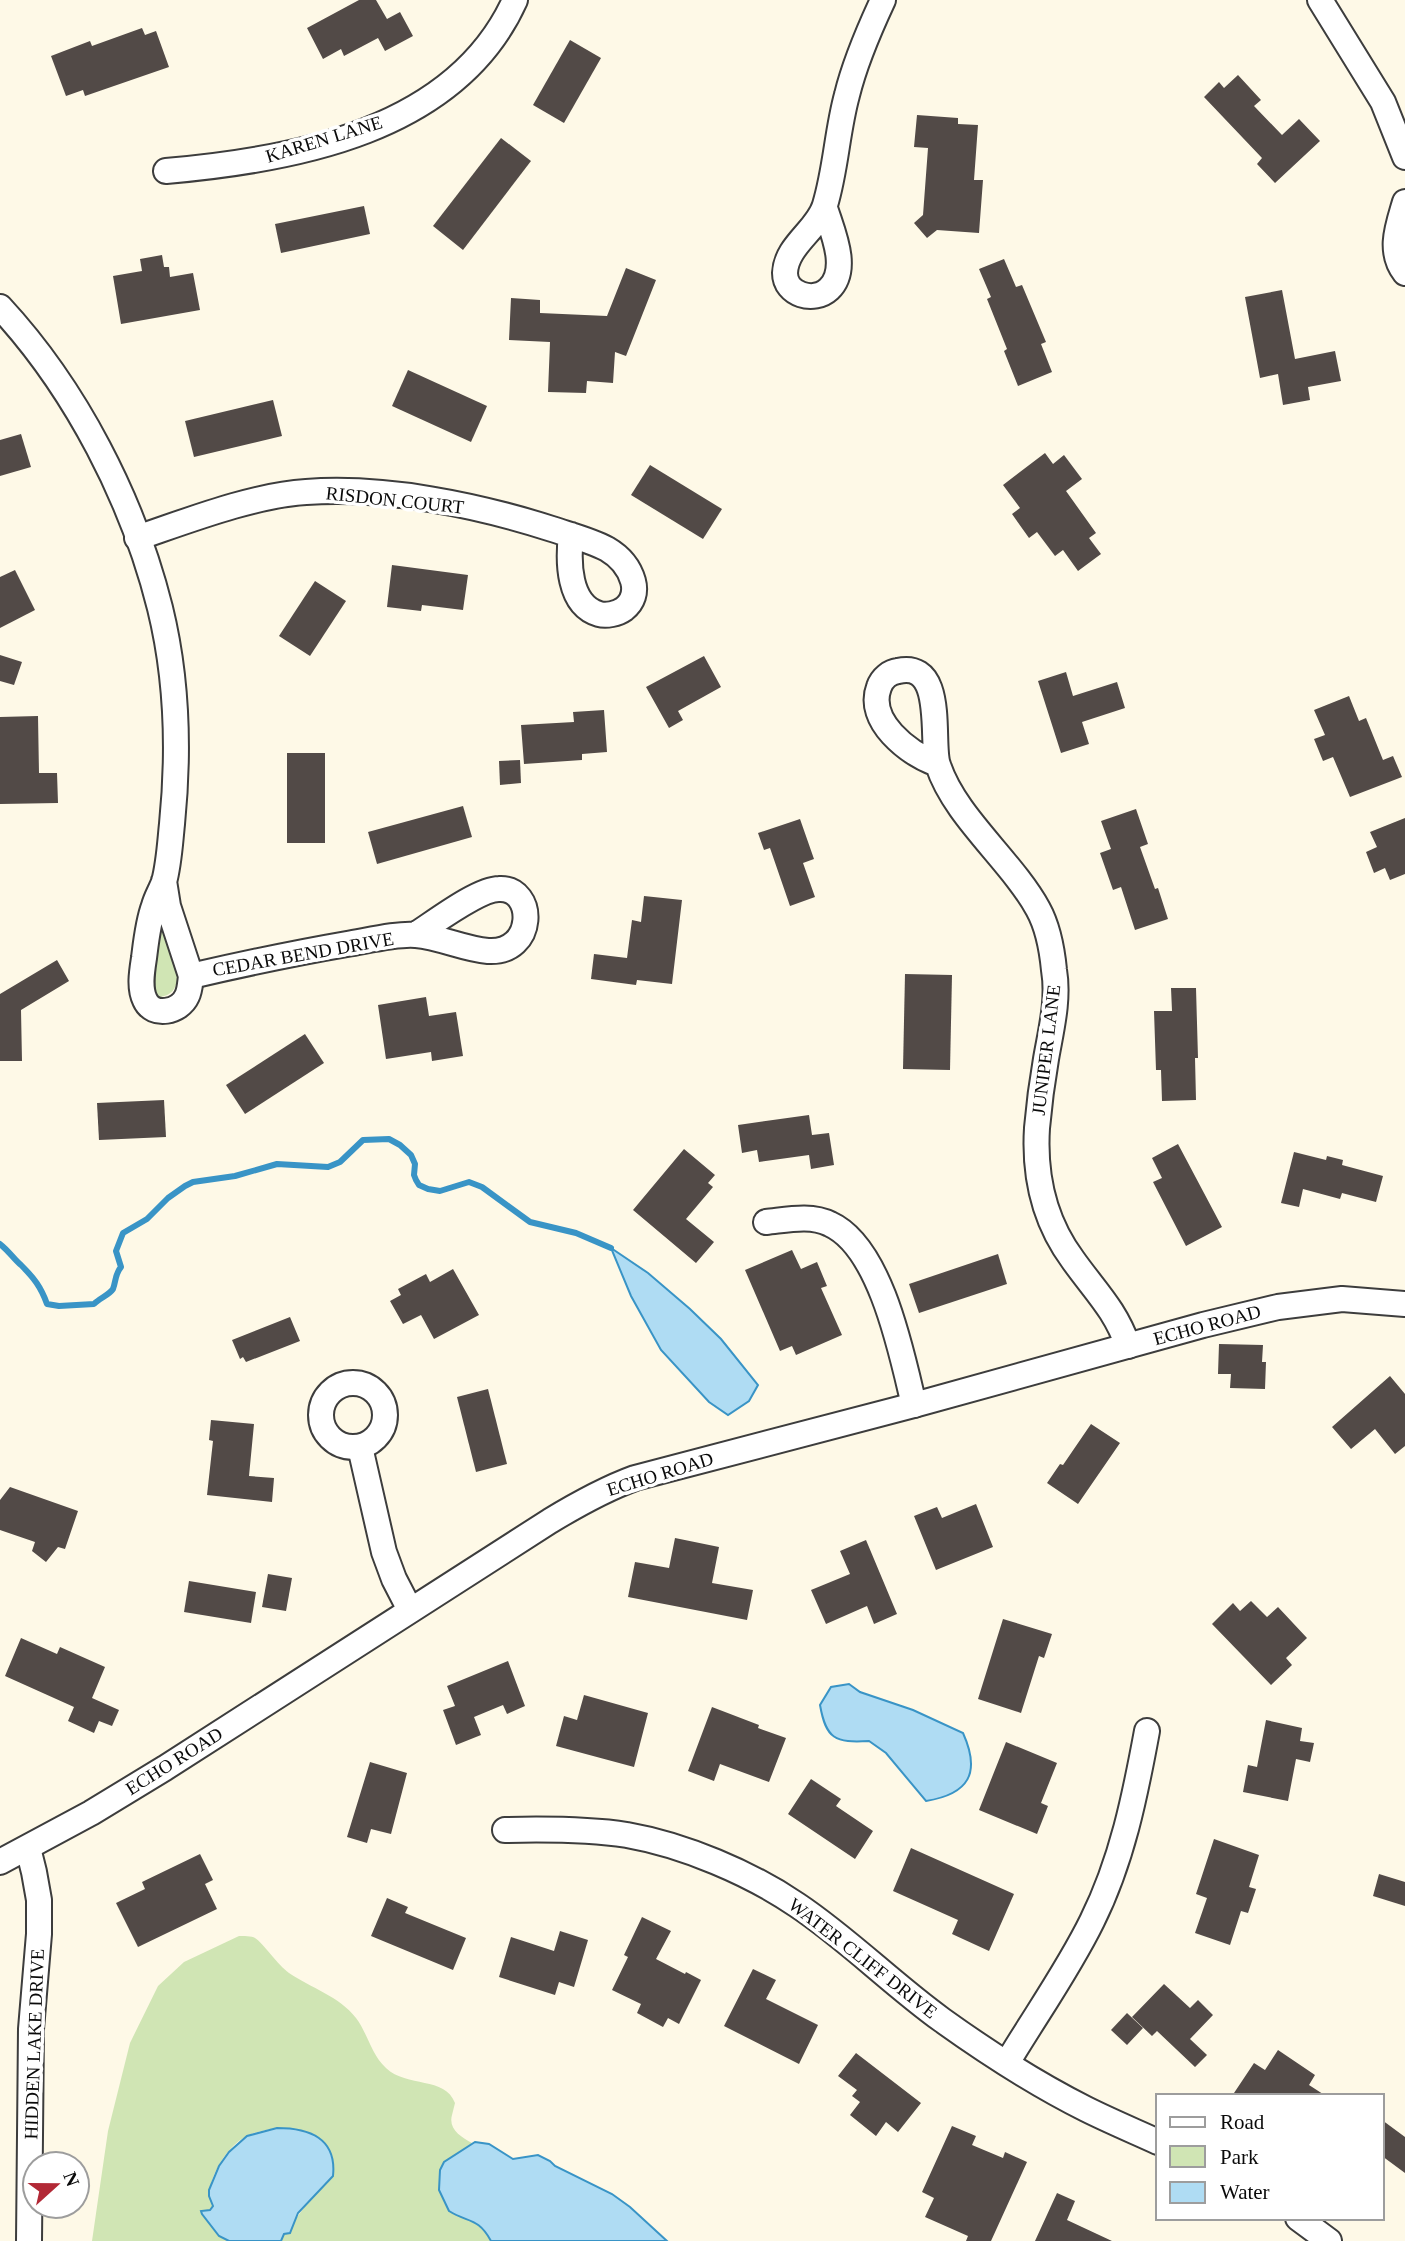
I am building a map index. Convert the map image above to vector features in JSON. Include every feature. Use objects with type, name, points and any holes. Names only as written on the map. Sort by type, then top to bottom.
[{"type":"street","name":"KAREN LANE","points":[[166,171],[226,166],[296,151],[386,122],[432,97],[467,70],[499,33],[515,0]]},
{"type":"street","points":[[825,208],[846,95],[883,0]]},
{"type":"street","points":[[1320,0],[1383,102],[1405,157]]},
{"type":"street","points":[[1405,202],[1396,233],[1395,253],[1405,273]]},
{"type":"street","name":"CEDAR BEND DRIVE","points":[[0,307],[50,366],[107,466],[137,538],[160,608],[173,684],[174,788],[164,881],[153,908],[142,978],[145,1002],[160,1012],[176,1008],[187,997],[191,976],[168,906],[164,881]]},
{"type":"street","name":"RISDON COURT","points":[[137,538],[247,504],[284,494],[307,492],[361,493],[436,501],[492,512],[571,535]]},
{"type":"street","name":"JUNIPER LANE","points":[[937,764],[960,806],[1026,890],[1046,929],[1055,970],[1055,1000],[1037,1128],[1036,1157],[1040,1185],[1051,1224],[1059,1240],[1113,1312],[1128,1346]]},
{"type":"street","name":"CEDAR BEND DRIVE","points":[[191,976],[286,954],[415,935]]},
{"type":"street","points":[[766,1222],[814,1219],[828,1222],[843,1231],[856,1245],[890,1315],[914,1405]]},
{"type":"street","name":"ECHO ROAD","points":[[0,1862],[165,1768],[572,1507],[614,1486],[635,1478],[1203,1325],[1303,1303],[1342,1299],[1405,1304]]},
{"type":"street","points":[[360,1447],[384,1552],[410,1610]]},
{"type":"street","points":[[1007,2063],[1071,1958],[1102,1898],[1123,1842],[1147,1731]]},
{"type":"street","name":"WATER CLIFF DRIVE","points":[[505,1830],[579,1830],[628,1835],[723,1865],[796,1904],[914,1999],[1007,2063],[1086,2109],[1156,2141]]},
{"type":"street","name":"HIDDEN LAKE DRIVE","points":[[28,1848],[39,1900],[39,1934],[31,2029],[29,2241]]},
{"type":"street","points":[[1301,2220],[1329,2241]]},
{"type":"green space","points":[[160,930],[166,932],[175,960],[177,980],[175,988],[169,994],[160,997],[152,983]]},
{"type":"green space","points":[[239,1936],[255,1938],[289,1973],[349,2010],[386,2068],[404,2078],[434,2085],[450,2095],[455,2103],[452,2124],[460,2135],[472,2143],[451,2157],[439,2180],[441,2195],[449,2211],[477,2224],[491,2241],[281,2241],[284,2234],[290,2233],[292,2224],[306,2205],[277,2128],[255,2132],[241,2139],[227,2152],[213,2178],[209,2196],[213,2206],[210,2210],[204,2210],[212,2227],[229,2241],[92,2241],[108,2131],[130,2043],[158,1986],[184,1962]]},
{"type":"water","points":[[611,1248],[648,1273],[721,1339],[758,1385],[749,1401],[728,1415],[709,1402],[661,1350],[631,1296]]},
{"type":"water","points":[[849,1684],[860,1692],[913,1710],[963,1733],[971,1760],[971,1770],[961,1787],[941,1798],[926,1801],[886,1753],[869,1741],[848,1741],[829,1732],[820,1705],[831,1687]]},
{"type":"water","points":[[277,2128],[310,2133],[325,2144],[333,2163],[333,2176],[298,2213],[290,2233],[284,2234],[281,2241],[229,2241],[219,2236],[201,2211],[210,2210],[213,2206],[209,2190],[219,2166],[229,2152],[247,2136]]},
{"type":"water","points":[[475,2142],[489,2144],[513,2159],[538,2155],[550,2161],[612,2194],[667,2241],[491,2241],[477,2224],[449,2211],[439,2190],[440,2170],[444,2162]]},
{"type":"building","points":[[359,0],[376,0],[387,19],[400,12],[413,36],[385,51],[378,38],[344,56],[341,49],[323,59],[307,28]]},
{"type":"building","points":[[142,28],[145,35],[156,31],[169,67],[85,96],[83,90],[66,96],[51,56],[90,41],[92,46]]},
{"type":"building","points":[[570,40],[601,58],[564,123],[533,105]]},
{"type":"building","points":[[1238,75],[1261,100],[1254,106],[1282,135],[1299,119],[1320,141],[1275,183],[1257,164],[1262,158],[1204,97],[1219,82],[1224,88]]},
{"type":"building","points":[[917,115],[958,118],[958,124],[978,125],[974,180],[983,180],[979,233],[937,230],[927,238],[914,223],[923,215],[928,148],[914,147]]},
{"type":"building","points":[[501,138],[531,161],[463,250],[433,226]]},
{"type":"building","points":[[364,206],[370,234],[281,253],[275,224]]},
{"type":"building","points":[[162,255],[164,267],[169,267],[170,277],[193,273],[200,310],[121,324],[113,276],[142,271],[140,259]]},
{"type":"building","points":[[1004,259],[1016,287],[1022,285],[1046,342],[1041,344],[1052,372],[1018,386],[987,299],[991,297],[979,269]]},
{"type":"building","points":[[626,268],[656,280],[626,356],[615,352],[613,383],[587,381],[586,393],[548,392],[550,342],[509,340],[511,298],[540,300],[540,313],[607,316]]},
{"type":"building","points":[[1282,290],[1295,359],[1335,351],[1341,381],[1308,387],[1310,400],[1283,405],[1278,374],[1260,378],[1245,297]]},
{"type":"building","points":[[408,370],[487,406],[471,442],[392,406]]},
{"type":"building","points":[[273,400],[282,436],[194,457],[185,421]]},
{"type":"building","points":[[21,434],[31,467],[0,476],[0,440]]},
{"type":"building","points":[[1045,453],[1053,464],[1064,455],[1082,479],[1066,491],[1096,533],[1089,538],[1101,554],[1078,571],[1063,550],[1055,556],[1037,532],[1029,538],[1012,514],[1020,508],[1003,485]]},
{"type":"building","points":[[650,465],[722,509],[703,539],[631,495]]},
{"type":"building","points":[[392,565],[468,575],[463,610],[422,605],[421,611],[387,607]]},
{"type":"building","points":[[15,570],[35,610],[0,628],[0,577]]},
{"type":"building","points":[[315,581],[346,601],[310,656],[279,636]]},
{"type":"building","points":[[0,655],[22,662],[14,685],[0,681]]},
{"type":"building","points":[[704,656],[721,687],[678,711],[683,720],[669,728],[646,687]]},
{"type":"building","points":[[1066,672],[1073,696],[1117,682],[1125,708],[1082,722],[1089,744],[1061,753],[1038,681]]},
{"type":"building","points":[[1349,696],[1359,721],[1366,718],[1383,760],[1393,756],[1402,777],[1350,797],[1333,757],[1323,761],[1314,739],[1325,735],[1314,710]]},
{"type":"building","points":[[604,710],[607,752],[582,754],[582,760],[524,764],[521,725],[574,722],[573,712]]},
{"type":"building","points":[[38,716],[39,773],[57,773],[58,803],[0,804],[0,717]]},
{"type":"building","points":[[287,753],[325,753],[325,843],[287,843]]},
{"type":"building","points":[[520,760],[521,783],[500,785],[499,761]]},
{"type":"building","points":[[463,806],[472,837],[377,864],[368,832]]},
{"type":"building","points":[[1136,809],[1148,844],[1140,847],[1168,919],[1135,930],[1121,887],[1113,890],[1100,853],[1111,849],[1101,821]]},
{"type":"building","points":[[1405,818],[1405,874],[1390,880],[1385,868],[1374,873],[1366,852],[1377,847],[1370,832]]},
{"type":"building","points":[[800,819],[814,859],[803,863],[815,897],[790,906],[770,848],[764,850],[758,833]]},
{"type":"building","points":[[644,896],[682,900],[672,984],[637,980],[636,985],[591,979],[594,954],[627,958],[632,920],[641,922]]},
{"type":"building","points":[[57,960],[69,981],[21,1010],[22,1061],[0,1061],[0,994]]},
{"type":"building","points":[[905,974],[952,975],[950,1070],[903,1069]]},
{"type":"building","points":[[1171,988],[1196,988],[1196,1100],[1162,1101],[1161,1070],[1156,1070],[1154,1011],[1172,1011]]},
{"type":"building","points":[[426,997],[429,1016],[456,1012],[463,1056],[432,1061],[431,1052],[386,1059],[378,1005]]},
{"type":"building","points":[[305,1034],[324,1063],[245,1114],[226,1085]]},
{"type":"building","points":[[164,1100],[166,1137],[99,1140],[97,1103]]},
{"type":"building","points":[[809,1115],[812,1135],[829,1133],[834,1165],[811,1169],[809,1155],[759,1162],[757,1150],[742,1153],[738,1125]]},
{"type":"building","points":[[1178,1144],[1222,1227],[1186,1246],[1153,1182],[1162,1178],[1152,1158]]},
{"type":"building","points":[[684,1149],[715,1175],[708,1183],[713,1187],[686,1219],[714,1242],[696,1263],[633,1210]]},
{"type":"building","points":[[1294,1152],[1326,1160],[1327,1156],[1343,1160],[1342,1165],[1383,1176],[1376,1202],[1342,1193],[1340,1199],[1303,1189],[1299,1207],[1281,1203]]},
{"type":"building","points":[[792,1250],[801,1269],[817,1262],[827,1286],[821,1288],[842,1335],[796,1355],[792,1346],[780,1351],[745,1270]]},
{"type":"building","points":[[998,1254],[1007,1284],[919,1313],[909,1284]]},
{"type":"building","points":[[453,1269],[479,1315],[434,1339],[421,1315],[403,1324],[390,1301],[401,1295],[398,1289],[426,1274],[430,1282]]},
{"type":"building","points":[[290,1317],[300,1341],[246,1362],[243,1357],[240,1359],[232,1340]]},
{"type":"building","points":[[1219,1344],[1263,1345],[1262,1362],[1266,1362],[1265,1389],[1230,1388],[1231,1374],[1218,1374]]},
{"type":"building","points":[[1390,1376],[1405,1394],[1405,1446],[1395,1454],[1375,1429],[1351,1449],[1332,1427]]},
{"type":"building","points":[[488,1389],[507,1464],[476,1472],[457,1397]]},
{"type":"building","points":[[211,1420],[254,1424],[249,1476],[274,1478],[272,1502],[207,1495],[213,1441],[209,1440]]},
{"type":"building","points":[[1091,1424],[1120,1443],[1078,1504],[1047,1483]]},
{"type":"building","points":[[10,1487],[78,1511],[65,1549],[58,1547],[46,1562],[32,1551],[35,1542],[0,1530],[0,1500]]},
{"type":"building","points":[[976,1504],[993,1547],[936,1570],[914,1516],[937,1507],[942,1518]]},
{"type":"building","points":[[675,1538],[719,1547],[712,1583],[753,1590],[747,1620],[628,1597],[635,1562],[669,1568]]},
{"type":"building","points":[[866,1540],[897,1614],[874,1624],[867,1606],[826,1624],[811,1590],[850,1574],[840,1551]]},
{"type":"building","points":[[268,1574],[292,1578],[286,1611],[262,1607]]},
{"type":"building","points":[[189,1581],[256,1592],[251,1623],[184,1612]]},
{"type":"building","points":[[1251,1601],[1267,1617],[1278,1607],[1307,1638],[1286,1658],[1292,1665],[1271,1685],[1212,1624],[1233,1603],[1240,1611]]},
{"type":"building","points":[[1003,1619],[1052,1634],[1044,1658],[1039,1656],[1021,1713],[978,1699]]},
{"type":"building","points":[[21,1638],[57,1654],[60,1647],[105,1667],[92,1698],[119,1710],[112,1726],[99,1721],[94,1733],[68,1721],[74,1707],[5,1676]]},
{"type":"building","points":[[508,1661],[525,1706],[507,1714],[503,1705],[474,1717],[481,1735],[456,1745],[443,1710],[455,1706],[447,1686]]},
{"type":"building","points":[[584,1695],[648,1713],[634,1767],[556,1746],[564,1716],[577,1720]]},
{"type":"building","points":[[712,1707],[786,1738],[769,1782],[720,1764],[714,1781],[688,1771]]},
{"type":"building","points":[[1266,1720],[1302,1728],[1300,1741],[1314,1743],[1310,1762],[1296,1759],[1288,1801],[1243,1792],[1248,1765],[1257,1767]]},
{"type":"building","points":[[1006,1742],[1057,1763],[1041,1803],[1048,1806],[1037,1834],[979,1810]]},
{"type":"building","points":[[370,1762],[407,1773],[391,1834],[371,1829],[367,1843],[347,1837]]},
{"type":"building","points":[[811,1779],[841,1799],[836,1806],[873,1831],[855,1859],[788,1814]]},
{"type":"building","points":[[1214,1839],[1259,1855],[1249,1887],[1256,1889],[1248,1913],[1241,1911],[1230,1945],[1195,1933],[1207,1898],[1196,1894]]},
{"type":"building","points":[[911,1848],[1014,1894],[989,1951],[952,1934],[958,1920],[893,1891]]},
{"type":"building","points":[[200,1854],[213,1880],[205,1884],[217,1909],[138,1947],[116,1903],[145,1889],[142,1882]]},
{"type":"building","points":[[1379,1874],[1405,1882],[1405,1906],[1373,1896]]},
{"type":"building","points":[[387,1898],[408,1907],[405,1913],[466,1938],[453,1970],[371,1936]]},
{"type":"building","points":[[642,1917],[671,1931],[656,1959],[701,1980],[679,2024],[668,2018],[663,2027],[637,2013],[641,2004],[612,1990],[628,1957],[624,1955]]},
{"type":"building","points":[[560,1931],[588,1940],[574,1987],[559,1982],[555,1995],[499,1977],[511,1937],[554,1951]]},
{"type":"building","points":[[753,1969],[776,1980],[766,1999],[818,2025],[799,2064],[724,2026]]},
{"type":"building","points":[[1164,1984],[1190,2008],[1198,2000],[1213,2015],[1190,2039],[1207,2055],[1195,2067],[1157,2031],[1152,2036],[1132,2017]]},
{"type":"building","points":[[1127,2013],[1143,2028],[1127,2045],[1111,2030]]},
{"type":"building","points":[[1278,2050],[1315,2075],[1309,2085],[1323,2094],[1233,2094],[1254,2063],[1265,2070]]},
{"type":"building","points":[[856,2053],[921,2103],[898,2132],[886,2122],[876,2136],[850,2115],[860,2102],[852,2096],[857,2090],[838,2076]]},
{"type":"building","points":[[1384,2121],[1405,2137],[1405,2173],[1384,2157]]},
{"type":"building","points":[[952,2126],[976,2136],[972,2145],[1003,2158],[1005,2152],[1027,2162],[991,2241],[966,2241],[968,2236],[925,2217],[934,2198],[922,2192]]},
{"type":"building","points":[[1057,2193],[1075,2201],[1067,2220],[1112,2241],[1035,2241]]},
{"type":"waterway","points":[[0,1244],[33,1279],[47,1304],[94,1304],[113,1289],[121,1267],[116,1251],[123,1233],[147,1219],[185,1186],[277,1164],[328,1167],[340,1162],[363,1140],[389,1139],[411,1155],[415,1164],[414,1175],[419,1185],[440,1191],[469,1182],[482,1187],[530,1222],[576,1233],[611,1248]]}]
